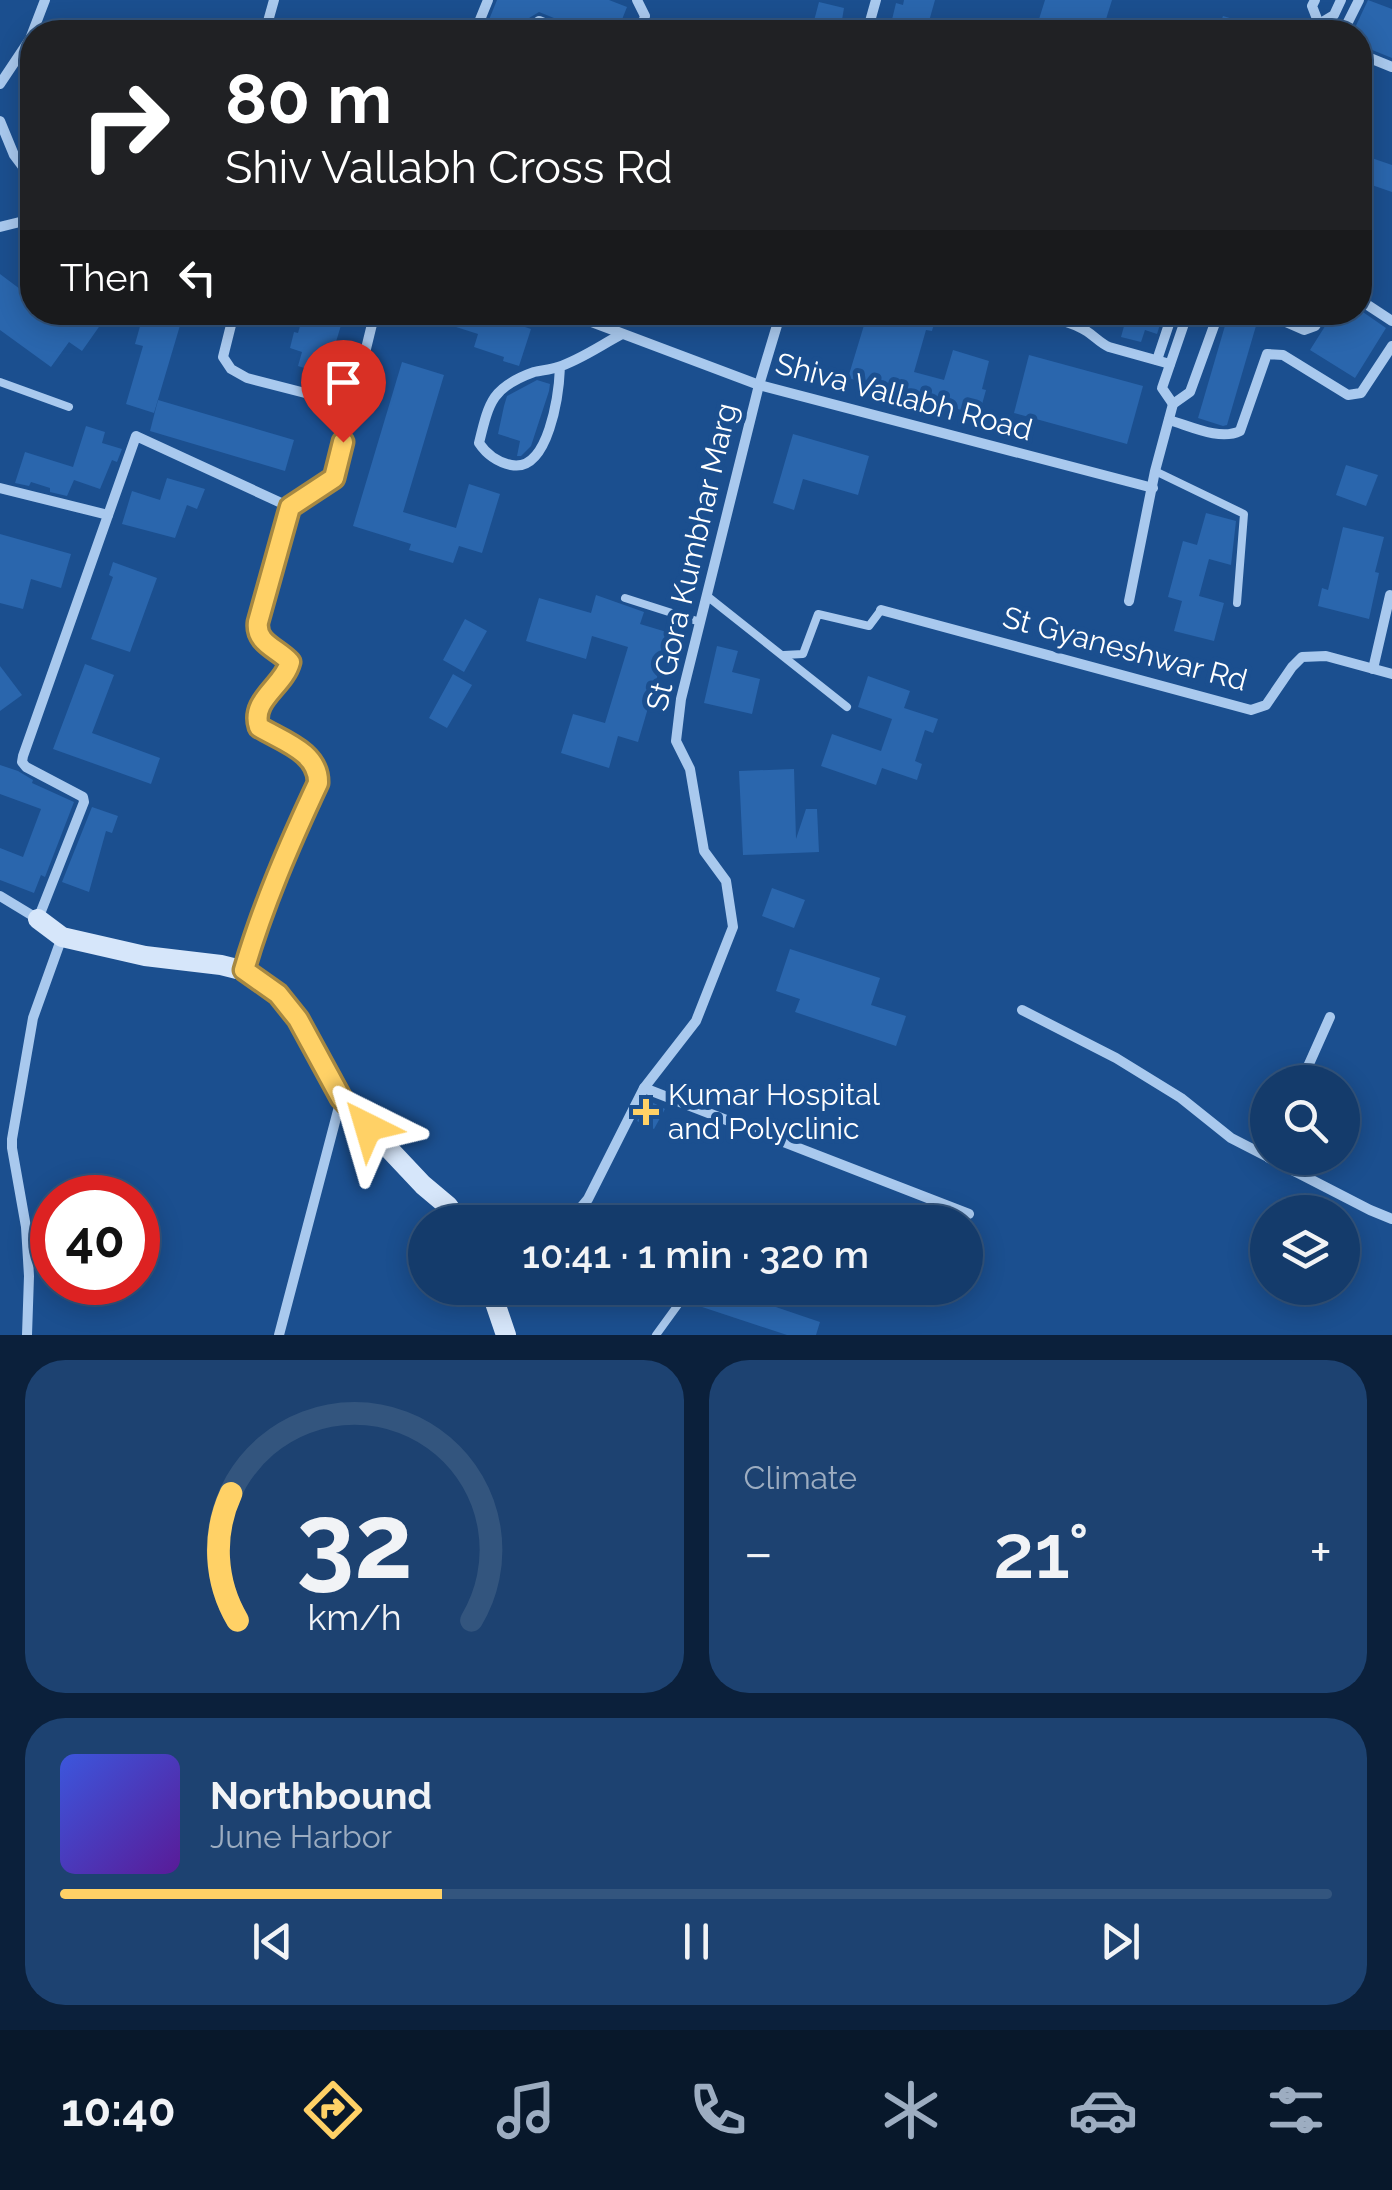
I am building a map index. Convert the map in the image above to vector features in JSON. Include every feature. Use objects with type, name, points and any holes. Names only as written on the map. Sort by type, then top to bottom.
[{"type":"street","points":[[0,84],[20,54]]},
{"type":"street","points":[[0,121],[20,163]]},
{"type":"street","points":[[231,325],[223,356],[231,370],[246,378],[352,406]]},
{"type":"street","points":[[244,970],[279,868],[318,783],[318,770],[310,757],[259,727],[256,720],[258,708],[290,662],[257,632],[290,507],[334,478],[372,325]]},
{"type":"street","name":"Shiva Vallabh Road","points":[[599,325],[759,385],[1153,488]]},
{"type":"street","name":"St Gora Kumbhar Marg","points":[[582,1205],[644,1088],[696,1021],[733,927],[726,881],[704,851],[690,770],[676,741],[681,699],[706,596],[777,325]]},
{"type":"street","points":[[1075,325],[1109,347],[1170,364]]},
{"type":"street","points":[[1158,360],[1169,325]]},
{"type":"street","points":[[1174,404],[1162,388],[1184,325]]},
{"type":"street","points":[[1129,601],[1169,420],[1174,404],[1190,392],[1214,325]]},
{"type":"street","points":[[1293,325],[1304,330],[1317,325]]},
{"type":"street","points":[[560,367],[555,407],[532,461],[516,466],[489,456],[479,442],[495,394],[509,383],[536,371],[560,367],[622,334]]},
{"type":"street","points":[[1169,420],[1216,434],[1240,431],[1268,354],[1282,354],[1348,395],[1356,395],[1392,346]]},
{"type":"street","points":[[38,919],[84,800],[26,767],[23,756],[136,436],[290,507]]},
{"type":"street","points":[[0,488],[108,515]]},
{"type":"street","points":[[1373,668],[1390,595]]},
{"type":"street","name":"St Gyaneshwar Rd","points":[[882,610],[1251,710],[1266,705],[1302,657],[1326,656],[1392,674]]},
{"type":"street","points":[[0,896],[62,937],[145,956],[244,970],[278,994],[298,1019],[341,1098],[445,1205]]},
{"type":"street","points":[[27,1335],[26,1227],[12,1139],[33,1018],[62,937]]},
{"type":"street","points":[[1022,1010],[1116,1058],[1250,1148]]},
{"type":"street","points":[[1309,1065],[1330,1017]]},
{"type":"street","points":[[644,1088],[946,1205]]},
{"type":"street","points":[[279,1335],[341,1098]]},
{"type":"street","points":[[1304,1175],[1392,1219]]},
{"type":"street","points":[[496,1305],[506,1335]]},
{"type":"lane","points":[[0,382],[69,407]]},
{"type":"lane","points":[[1155,471],[1244,514],[1237,603]]},
{"type":"lane","points":[[706,596],[847,707]]},
{"type":"lane","points":[[625,598],[700,622]]},
{"type":"lane","points":[[782,655],[803,654],[818,614],[868,626],[882,610]]},
{"type":"lane","points":[[656,1335],[678,1305]]},
{"type":"building","points":[[497,0],[609,0],[627,7],[622,20],[559,20],[539,12],[528,20],[489,20]]},
{"type":"building","points":[[904,0],[935,0],[929,20],[892,20],[896,3],[903,5]]},
{"type":"building","points":[[1045,0],[1112,0],[1106,20],[1039,20]]},
{"type":"building","points":[[1368,0],[1392,9],[1392,58],[1372,50],[1372,20],[1359,20]]},
{"type":"building","points":[[819,2],[844,8],[842,20],[814,20]]},
{"type":"building","points":[[1372,158],[1392,165],[1392,192],[1372,185]]},
{"type":"building","points":[[0,274],[20,289],[20,325],[100,325],[82,351],[69,342],[51,367],[0,330]]},
{"type":"building","points":[[1372,318],[1386,328],[1355,378],[1310,350],[1326,325],[1372,325]]},
{"type":"building","points":[[140,325],[180,325],[154,413],[126,404],[143,346],[135,344]]},
{"type":"building","points":[[300,325],[341,325],[326,375],[298,366],[302,352],[290,348],[294,332],[298,333]]},
{"type":"building","points":[[519,325],[531,329],[519,366],[474,347],[478,334],[453,326]]},
{"type":"building","points":[[864,325],[934,325],[932,331],[926,330],[914,372],[944,380],[953,350],[989,361],[979,415],[848,378]]},
{"type":"building","points":[[1124,325],[1160,325],[1157,334],[1145,330],[1141,342],[1121,337]]},
{"type":"building","points":[[1225,325],[1256,325],[1227,425],[1198,418]]},
{"type":"building","points":[[1029,355],[1143,386],[1127,444],[1014,413]]},
{"type":"building","points":[[402,362],[444,375],[403,512],[456,528],[469,484],[500,494],[482,553],[459,546],[453,563],[409,550],[411,544],[353,526]]},
{"type":"building","points":[[537,380],[550,384],[549,391],[531,446],[517,456],[520,441],[498,434],[504,406],[507,396]]},
{"type":"building","points":[[158,400],[294,440],[285,471],[150,431]]},
{"type":"building","points":[[86,426],[105,432],[102,443],[122,449],[117,462],[112,460],[100,489],[74,480],[67,496],[31,482],[29,486],[15,483],[25,452],[73,467]]},
{"type":"building","points":[[793,434],[869,456],[858,495],[803,479],[794,510],[773,503]]},
{"type":"building","points":[[1346,465],[1378,475],[1366,506],[1336,495]]},
{"type":"building","points":[[167,478],[205,489],[197,509],[187,505],[175,538],[122,524],[132,491],[160,500]]},
{"type":"building","points":[[1206,513],[1236,521],[1231,565],[1209,559],[1199,596],[1224,603],[1214,641],[1174,631],[1182,601],[1168,597],[1183,541],[1197,545]]},
{"type":"building","points":[[1343,527],[1384,537],[1369,619],[1318,606],[1322,588],[1328,590]]},
{"type":"building","points":[[0,534],[71,554],[61,588],[31,579],[23,609],[0,603]]},
{"type":"building","points":[[113,562],[157,578],[130,652],[91,639],[113,577],[109,575]]},
{"type":"building","points":[[596,595],[644,612],[640,624],[670,633],[638,742],[618,736],[609,768],[561,753],[573,714],[605,723],[628,647],[592,636],[586,659],[526,641],[539,598],[591,613]]},
{"type":"building","points":[[465,619],[487,631],[464,672],[443,660]]},
{"type":"building","points":[[717,646],[738,651],[732,672],[760,679],[752,714],[704,703]]},
{"type":"building","points":[[85,664],[114,675],[92,733],[160,758],[151,784],[53,749]]},
{"type":"building","points":[[0,666],[22,695],[0,711]]},
{"type":"building","points":[[453,674],[472,685],[447,728],[429,718]]},
{"type":"building","points":[[868,676],[910,691],[904,708],[938,719],[933,733],[925,730],[915,761],[922,764],[917,780],[882,768],[876,785],[821,766],[832,734],[881,751],[892,719],[858,707]]},
{"type":"building","points":[[0,765],[74,802],[45,877],[41,875],[34,893],[0,880],[0,848],[23,857],[41,809],[0,794]]},
{"type":"building","points":[[794,769],[796,839],[806,809],[817,809],[819,852],[743,855],[739,771]]},
{"type":"building","points":[[92,807],[118,816],[112,833],[106,831],[89,892],[62,882]]},
{"type":"building","points":[[772,888],[805,900],[794,928],[762,916]]},
{"type":"building","points":[[790,949],[880,978],[871,1005],[906,1016],[896,1046],[795,1012],[800,999],[776,991]]},
{"type":"building","points":[[648,1100],[665,1109],[654,1129],[637,1121]]},
{"type":"building","points":[[696,1305],[770,1305],[820,1322],[816,1335],[787,1335]]},
{"type":"place","name":"Kumar Hospital and Polyclinic","points":[[646,1112]]},
{"type":"route","points":[[343,442],[334,478],[290,507],[258,622],[260,638],[290,662],[258,708],[256,720],[259,727],[310,757],[318,770],[318,783],[279,868],[244,970],[278,994],[298,1019],[341,1098],[368,1127]]}]
